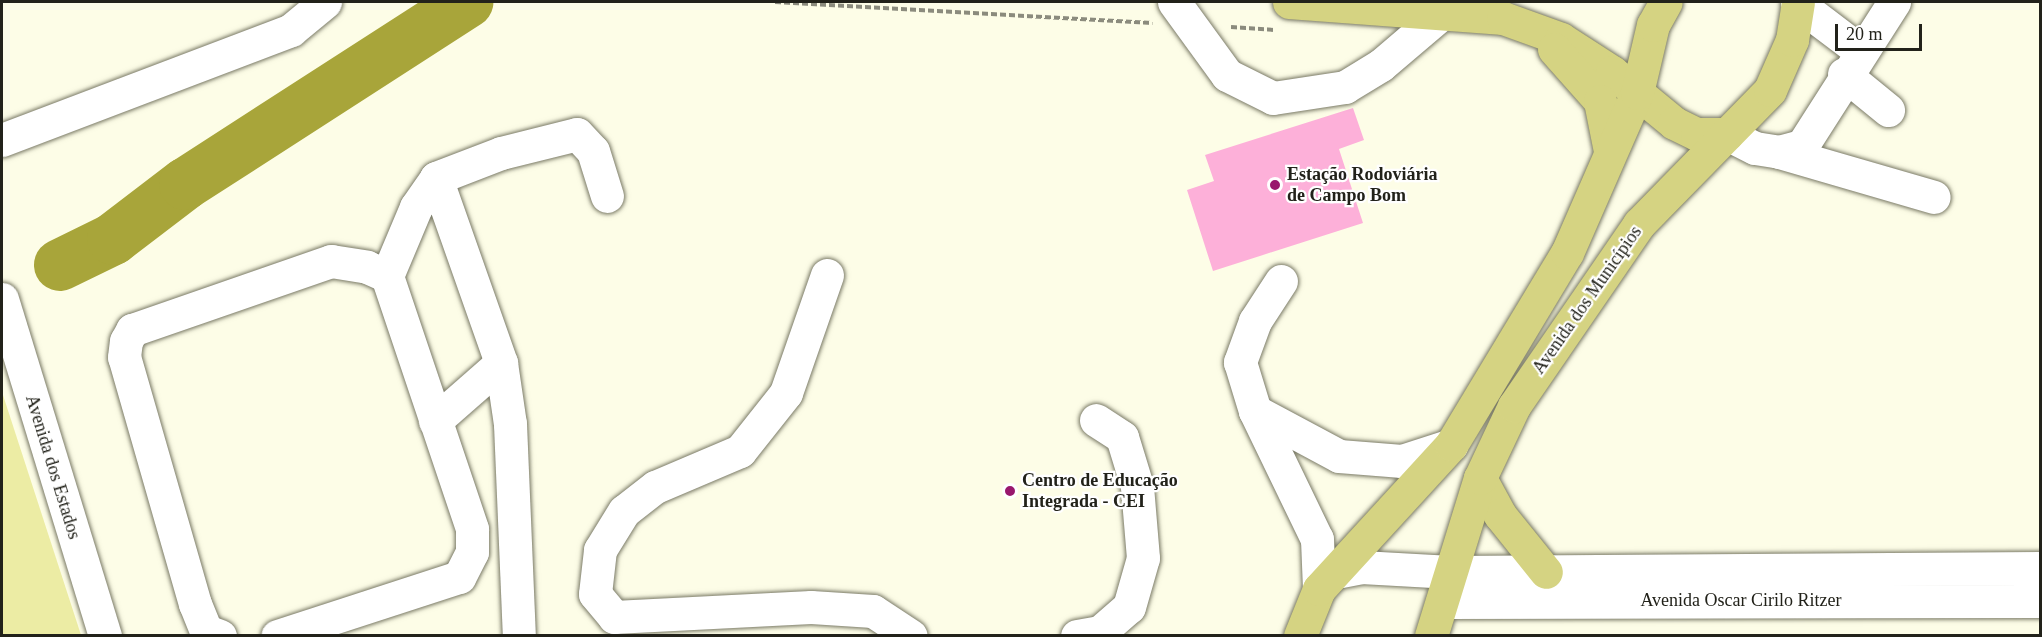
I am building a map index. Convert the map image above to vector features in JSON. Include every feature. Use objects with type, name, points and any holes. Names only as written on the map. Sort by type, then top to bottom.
[{"type":"main road","points":[[1289,2],[1503,18],[1561,39],[1697,134],[1726,134]]},
{"type":"main road","name":"Avenida dos Municípios","points":[[1300,636],[1328,580],[1452,445],[1567,253],[1637,93],[1653,25],[1666,2]]},
{"type":"main road","name":"Avenida dos Municípios","points":[[1431,636],[1480,478],[1514,406],[1639,224],[1726,134],[1748,118],[1784,67],[1797,2]]},
{"type":"main road","points":[[1503,18],[1563,54],[1600,101],[1610,151]]},
{"type":"main road","points":[[1480,478],[1500,515],[1546,572]]},
{"type":"street","points":[[2,140],[291,30],[325,2]]},
{"type":"street","points":[[1174,2],[1227,75],[1273,98],[1345,87],[1381,65],[1442,13]]},
{"type":"street","points":[[1797,2],[1852,62],[1888,110]]},
{"type":"street","points":[[1779,152],[1802,146],[1852,62],[1894,2]]},
{"type":"street","points":[[277,636],[319,631],[459,577],[472,552],[472,530],[387,276],[416,207],[436,178],[501,153],[577,134],[593,151],[607,196]]},
{"type":"street","points":[[1726,134],[1755,148],[1779,152],[1934,196]]},
{"type":"street","points":[[436,178],[501,363],[510,423],[519,636]]},
{"type":"street","points":[[220,636],[206,631],[195,603],[124,357],[126,341],[132,330],[331,261],[387,276]]},
{"type":"street","points":[[826,275],[786,393],[740,451],[655,487],[624,511],[600,550],[595,594],[614,617],[811,621],[873,611],[911,636]]},
{"type":"street","points":[[1281,281],[1255,321],[1240,362],[1255,411],[1317,539],[1328,580],[1361,567],[1446,587]]},
{"type":"street","name":"Avenida dos Estados","points":[[2,299],[105,636]]},
{"type":"street","points":[[435,421],[501,363]]},
{"type":"street","points":[[1255,411],[1339,456],[1402,461],[1452,445]]},
{"type":"street","points":[[1077,636],[1100,632],[1129,607],[1143,558],[1137,486],[1122,437],[1096,420]]},
{"type":"street","name":"Avenida Oscar Cirilo Ritzer","points":[[1666,586],[2040,568]]},
{"type":"street","name":"Avenida Oscar Cirilo Ritzer","points":[[1446,587],[1546,572],[1587,586]]},
{"type":"street","name":"Avenida Oscar Cirilo Ritzer","points":[[1446,587],[1666,586],[2040,601]]},
{"type":"green space","points":[[2,392],[81,635],[2,635]]},
{"type":"building","name":"Estação Rodoviária de Campo Bom","points":[[1353,108],[1364,140],[1339,149],[1363,223],[1213,271],[1187,190],[1214,181],[1205,155]]},
{"type":"waterway","points":[[60,265],[113,239],[185,184],[467,2]]},
{"type":"place","name":"Estação Rodoviária de Campo Bom","points":[[1275,185]]},
{"type":"place","name":"Centro de Educação Integrada - CEI","points":[[1010,491]]}]
